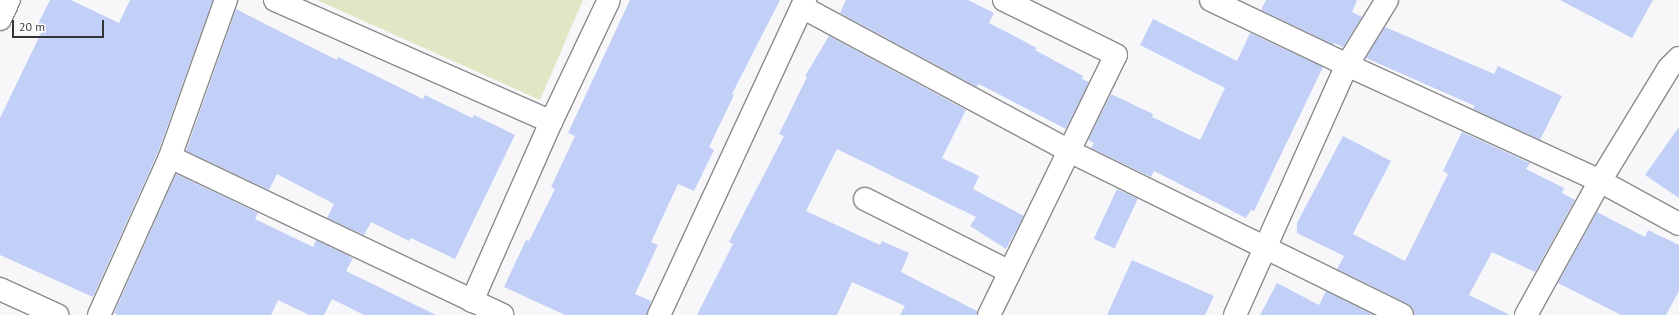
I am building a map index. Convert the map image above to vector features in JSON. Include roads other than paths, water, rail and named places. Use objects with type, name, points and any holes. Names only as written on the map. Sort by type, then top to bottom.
[{"type":"street","points":[[0,19],[9,0]]},
{"type":"street","points":[[99,315],[170,157],[226,0]]},
{"type":"street","points":[[275,0],[551,122]]},
{"type":"street","points":[[472,301],[551,122],[609,0]]},
{"type":"street","points":[[989,315],[1116,55],[1004,0]]},
{"type":"street","points":[[1211,0],[1347,65],[1600,181],[1679,224]]},
{"type":"street","points":[[1235,315],[1347,65],[1387,0]]},
{"type":"street","points":[[659,315],[803,3],[1069,151],[1402,315]]},
{"type":"street","points":[[1526,315],[1600,181],[1669,68],[1679,58]]},
{"type":"street","points":[[170,157],[502,315]]},
{"type":"street","points":[[865,199],[1010,272]]},
{"type":"street","points":[[0,289],[57,315]]}]
